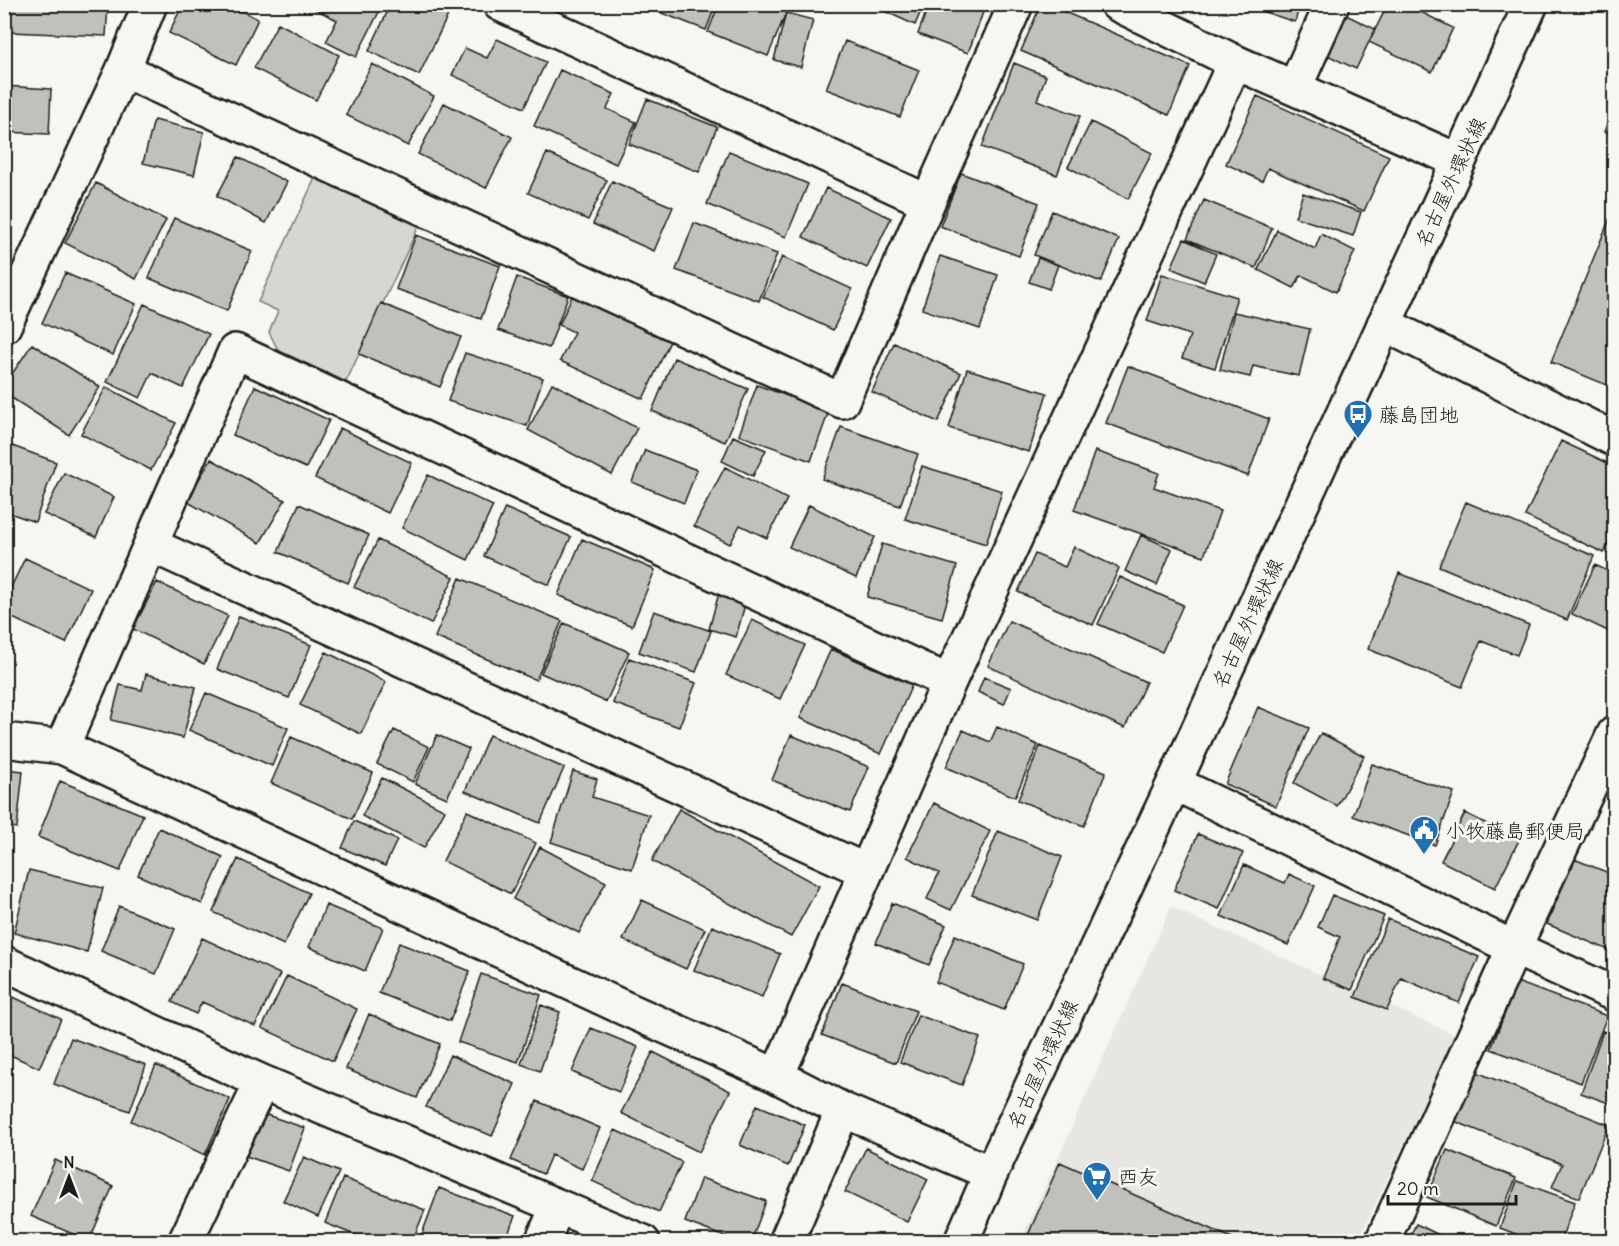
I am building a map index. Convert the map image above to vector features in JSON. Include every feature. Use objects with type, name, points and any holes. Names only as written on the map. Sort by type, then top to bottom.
[{"type":"street","points":[[4,326],[123,70],[150,4]]},
{"type":"street","points":[[500,4],[928,202]]},
{"type":"street","points":[[123,70],[842,401],[1016,4]]},
{"type":"street","points":[[1117,4],[1235,62],[1460,160]]},
{"type":"street","points":[[1295,87],[1332,4]]},
{"type":"street","name":"名古屋外環状線","points":[[961,1242],[1531,4]]},
{"type":"street","points":[[777,1076],[949,682],[1235,62]]},
{"type":"street","points":[[1384,324],[1614,439]]},
{"type":"street","points":[[62,747],[235,351],[949,682]]},
{"type":"street","points":[[151,545],[866,871]]},
{"type":"street","points":[[1382,1242],[1514,948],[1614,734]]},
{"type":"street","points":[[4,740],[62,747],[613,1003],[777,1076],[843,1110],[992,1173]]},
{"type":"street","points":[[1174,783],[1614,994]]},
{"type":"street","points":[[4,963],[262,1082],[643,1242]]},
{"type":"street","points":[[185,1242],[262,1082]]},
{"type":"street","points":[[786,1242],[843,1110]]},
{"type":"street","points":[[542,1242],[558,1206]]},
{"type":"shaded area","points":[[315,178],[419,226],[346,382],[278,350],[269,332],[278,311],[258,302]]},
{"type":"shaded area","points":[[1171,907],[1455,1035],[1358,1241],[1020,1242]]},
{"type":"building","points":[[12,4],[108,4],[106,36],[10,32]]},
{"type":"building","points":[[183,4],[228,4],[258,19],[236,65],[169,33]]},
{"type":"building","points":[[305,4],[383,4],[356,57],[326,42],[337,20]]},
{"type":"building","points":[[391,4],[436,4],[450,11],[419,75],[369,51]]},
{"type":"building","points":[[638,4],[716,4],[706,30]]},
{"type":"building","points":[[719,4],[780,4],[788,8],[768,56],[708,32]]},
{"type":"building","points":[[869,4],[924,4],[915,25]]},
{"type":"building","points":[[929,4],[986,4],[968,53],[918,34]]},
{"type":"building","points":[[1041,4],[1046,4],[1190,66],[1169,115],[1021,51]]},
{"type":"building","points":[[1240,4],[1300,4],[1295,22]]},
{"type":"building","points":[[1388,4],[1405,4],[1453,28],[1432,72],[1369,42]]},
{"type":"building","points":[[786,13],[813,20],[801,67],[774,60]]},
{"type":"building","points":[[1342,13],[1375,29],[1356,69],[1323,53]]},
{"type":"building","points":[[278,23],[339,55],[316,100],[254,68]]},
{"type":"building","points":[[497,39],[546,62],[524,108],[452,75],[465,48],[487,58]]},
{"type":"building","points":[[845,41],[919,70],[900,117],[826,89]]},
{"type":"building","points":[[1014,63],[1046,76],[1037,100],[1080,116],[1057,175],[982,147]]},
{"type":"building","points":[[372,64],[434,96],[408,146],[346,115]]},
{"type":"building","points":[[560,70],[614,94],[607,109],[636,122],[616,164],[534,126]]},
{"type":"building","points":[[4,86],[51,89],[49,134],[4,132]]},
{"type":"building","points":[[1257,96],[1389,156],[1364,211],[1268,168],[1262,181],[1226,164]]},
{"type":"building","points":[[647,99],[717,127],[699,172],[629,144]]},
{"type":"building","points":[[444,103],[512,137],[486,188],[418,154]]},
{"type":"building","points":[[1614,104],[1614,136],[1604,132]]},
{"type":"building","points":[[154,120],[204,132],[194,175],[143,163]]},
{"type":"building","points":[[1091,122],[1152,153],[1128,199],[1068,167]]},
{"type":"building","points":[[729,151],[808,184],[786,237],[707,204]]},
{"type":"building","points":[[547,153],[607,180],[588,220],[528,193]]},
{"type":"building","points":[[238,157],[287,182],[266,223],[217,196]]},
{"type":"building","points":[[961,173],[1039,203],[1019,256],[940,226]]},
{"type":"building","points":[[612,181],[673,207],[654,251],[593,224]]},
{"type":"building","points":[[96,183],[166,220],[136,279],[65,243]]},
{"type":"building","points":[[826,188],[891,218],[867,268],[803,237]]},
{"type":"building","points":[[1303,193],[1361,212],[1353,236],[1295,217]]},
{"type":"building","points":[[1204,200],[1272,228],[1256,268],[1187,239]]},
{"type":"building","points":[[1614,208],[1614,388],[1551,362]]},
{"type":"building","points":[[1052,211],[1119,239],[1101,282],[1034,255]]},
{"type":"building","points":[[174,218],[252,251],[227,311],[149,278]]},
{"type":"building","points":[[694,223],[777,254],[759,301],[676,270]]},
{"type":"building","points":[[1277,230],[1315,249],[1321,234],[1355,251],[1336,292],[1301,275],[1294,288],[1258,270]]},
{"type":"building","points":[[416,235],[500,266],[481,319],[396,289]]},
{"type":"building","points":[[1184,239],[1216,254],[1204,282],[1171,268]]},
{"type":"building","points":[[940,256],[998,275],[980,329],[922,309]]},
{"type":"building","points":[[782,257],[852,289],[833,330],[763,297]]},
{"type":"building","points":[[1038,258],[1058,265],[1049,289],[1029,282]]},
{"type":"building","points":[[65,273],[136,304],[113,355],[42,323]]},
{"type":"building","points":[[1162,274],[1237,297],[1215,368],[1182,358],[1190,335],[1147,321]]},
{"type":"building","points":[[517,277],[568,296],[549,348],[498,330]]},
{"type":"building","points":[[573,294],[671,339],[643,399],[560,361],[574,332],[559,325]]},
{"type":"building","points":[[381,303],[461,337],[440,387],[359,354]]},
{"type":"building","points":[[144,304],[209,334],[183,388],[152,373],[140,398],[107,382]]},
{"type":"building","points":[[1234,312],[1310,329],[1299,376],[1253,366],[1250,377],[1220,370]]},
{"type":"building","points":[[894,343],[961,373],[938,422],[872,392]]},
{"type":"building","points":[[32,344],[100,387],[69,435],[4,393],[4,386]]},
{"type":"building","points":[[465,353],[543,378],[527,426],[448,401]]},
{"type":"building","points":[[674,358],[748,389],[725,442],[652,411]]},
{"type":"building","points":[[1128,366],[1269,419],[1248,476],[1106,423]]},
{"type":"building","points":[[967,369],[1047,393],[1029,452],[949,428]]},
{"type":"building","points":[[552,383],[637,428],[612,475],[528,430]]},
{"type":"building","points":[[757,385],[829,411],[811,461],[739,435]]},
{"type":"building","points":[[255,386],[329,420],[306,468],[233,435]]},
{"type":"building","points":[[106,387],[176,423],[151,470],[81,434]]},
{"type":"building","points":[[841,427],[918,454],[900,506],[822,479]]},
{"type":"building","points":[[340,428],[412,463],[388,513],[315,478]]},
{"type":"building","points":[[733,436],[766,450],[753,476],[722,461]]},
{"type":"building","points":[[1561,441],[1614,466],[1614,532],[1604,553],[1525,516]]},
{"type":"building","points":[[4,443],[56,462],[35,522],[4,511]]},
{"type":"building","points":[[645,450],[697,470],[684,503],[632,482]]},
{"type":"building","points":[[1095,451],[1159,473],[1154,487],[1220,511],[1204,556],[1074,510]]},
{"type":"building","points":[[211,459],[285,500],[260,543],[186,501]]},
{"type":"building","points":[[922,466],[1002,491],[986,544],[905,519]]},
{"type":"building","points":[[725,467],[787,499],[767,538],[740,525],[730,544],[694,526]]},
{"type":"building","points":[[64,473],[114,497],[96,537],[44,514]]},
{"type":"building","points":[[428,475],[493,506],[468,560],[402,528]]},
{"type":"building","points":[[1466,502],[1594,556],[1567,620],[1439,566]]},
{"type":"building","points":[[299,504],[369,535],[348,583],[278,552]]},
{"type":"building","points":[[809,505],[875,537],[856,578],[789,547]]},
{"type":"building","points":[[505,508],[571,537],[549,585],[484,556]]},
{"type":"building","points":[[1141,535],[1172,549],[1157,585],[1125,571]]},
{"type":"building","points":[[582,539],[655,570],[632,626],[558,595]]},
{"type":"building","points":[[378,540],[454,577],[431,624],[354,587]]},
{"type":"building","points":[[882,544],[957,566],[942,618],[867,597]]},
{"type":"building","points":[[1074,547],[1119,568],[1093,625],[1018,592],[1035,554],[1065,567]]},
{"type":"building","points":[[25,558],[91,589],[66,643],[4,614],[4,602]]},
{"type":"building","points":[[1595,565],[1614,574],[1614,634],[1572,614]]},
{"type":"building","points":[[1399,573],[1529,625],[1517,655],[1481,641],[1462,687],[1368,649]]},
{"type":"building","points":[[1120,577],[1183,605],[1162,652],[1098,624]]},
{"type":"building","points":[[460,578],[562,621],[536,680],[435,637]]},
{"type":"building","points":[[157,582],[228,616],[204,664],[133,629]]},
{"type":"building","points":[[719,593],[746,601],[736,637],[709,629]]},
{"type":"building","points":[[654,611],[711,631],[696,672],[639,652]]},
{"type":"building","points":[[239,616],[311,645],[289,698],[217,669]]},
{"type":"building","points":[[752,620],[805,645],[780,699],[726,675]]},
{"type":"building","points":[[1009,621],[1146,682],[1125,728],[988,666]]},
{"type":"building","points":[[564,623],[629,652],[606,702],[541,673]]},
{"type":"building","points":[[831,649],[912,685],[881,754],[800,718]]},
{"type":"building","points":[[326,652],[386,682],[361,734],[300,705]]},
{"type":"building","points":[[629,658],[696,683],[679,727],[613,703]]},
{"type":"building","points":[[146,674],[196,687],[183,738],[111,720],[120,685],[142,690]]},
{"type":"building","points":[[984,677],[1011,688],[1004,704],[978,692]]},
{"type":"building","points":[[206,693],[288,728],[272,766],[189,730]]},
{"type":"building","points":[[1258,707],[1309,728],[1276,806],[1225,784]]},
{"type":"building","points":[[997,727],[1038,745],[1015,797],[946,767],[963,730],[990,742]]},
{"type":"building","points":[[394,730],[429,747],[413,782],[377,764]]},
{"type":"building","points":[[1321,733],[1364,756],[1337,806],[1294,783]]},
{"type":"building","points":[[437,735],[469,749],[447,798],[415,784]]},
{"type":"building","points":[[489,735],[564,768],[540,823],[465,791]]},
{"type":"building","points":[[791,735],[869,767],[850,812],[772,780]]},
{"type":"building","points":[[291,737],[373,773],[352,819],[271,783]]},
{"type":"building","points":[[1040,746],[1106,772],[1084,826],[1018,800]]},
{"type":"building","points":[[1372,764],[1454,792],[1435,845],[1353,816]]},
{"type":"building","points":[[4,769],[23,771],[17,828],[4,826]]},
{"type":"building","points":[[573,771],[597,779],[592,797],[649,815],[632,869],[551,842]]},
{"type":"building","points":[[382,778],[445,810],[424,848],[362,816]]},
{"type":"building","points":[[60,781],[143,815],[120,871],[38,837]]},
{"type":"building","points":[[934,803],[990,831],[951,910],[927,899],[939,873],[907,857]]},
{"type":"building","points":[[679,809],[819,886],[791,937],[652,861]]},
{"type":"building","points":[[467,811],[536,843],[511,894],[443,861]]},
{"type":"building","points":[[1465,813],[1519,840],[1495,888],[1441,861]]},
{"type":"building","points":[[354,821],[397,840],[385,866],[342,848]]},
{"type":"building","points":[[159,828],[223,857],[202,904],[138,875]]},
{"type":"building","points":[[998,831],[1062,857],[1037,920],[972,895]]},
{"type":"building","points":[[1198,834],[1243,853],[1219,909],[1174,890]]},
{"type":"building","points":[[540,847],[606,882],[579,933],[513,899]]},
{"type":"building","points":[[238,859],[309,893],[284,945],[213,912]]},
{"type":"building","points":[[1574,859],[1614,875],[1614,942],[1611,951],[1547,924]]},
{"type":"building","points":[[1244,865],[1285,883],[1289,874],[1315,886],[1288,945],[1221,916]]},
{"type":"building","points":[[29,870],[103,888],[87,952],[14,933]]},
{"type":"building","points":[[1332,895],[1384,916],[1352,990],[1323,978],[1340,937],[1318,927]]},
{"type":"building","points":[[642,900],[705,929],[686,969],[623,940]]},
{"type":"building","points":[[892,903],[946,925],[929,965],[876,943]]},
{"type":"building","points":[[326,905],[383,928],[365,971],[309,947]]},
{"type":"building","points":[[119,906],[175,929],[156,974],[101,951]]},
{"type":"building","points":[[1388,919],[1479,957],[1459,1003],[1401,978],[1387,1010],[1355,997]]},
{"type":"building","points":[[712,926],[780,954],[762,997],[694,970]]},
{"type":"building","points":[[955,935],[1023,964],[1004,1010],[936,982]]},
{"type":"building","points":[[202,938],[280,974],[255,1026],[202,1002],[196,1014],[172,1002]]},
{"type":"building","points":[[399,943],[470,971],[450,1021],[379,993]]},
{"type":"building","points":[[481,974],[541,995],[518,1062],[458,1042]]},
{"type":"building","points":[[287,976],[357,1009],[333,1061],[262,1028]]},
{"type":"building","points":[[1517,982],[1607,1016],[1581,1083],[1491,1049]]},
{"type":"building","points":[[842,983],[916,1011],[896,1063],[822,1035]]},
{"type":"building","points":[[11,996],[61,1019],[39,1068],[4,1052],[4,1011]]},
{"type":"building","points":[[541,1005],[560,1012],[540,1071],[521,1064]]},
{"type":"building","points":[[369,1014],[440,1044],[417,1098],[346,1069]]},
{"type":"building","points":[[918,1015],[980,1038],[962,1085],[900,1062]]},
{"type":"building","points":[[591,1028],[638,1047],[619,1092],[572,1072]]},
{"type":"building","points":[[1603,1031],[1614,1035],[1614,1105],[1581,1093]]},
{"type":"building","points":[[71,1038],[146,1065],[130,1111],[54,1084]]},
{"type":"building","points":[[653,1052],[730,1091],[699,1152],[621,1113]]},
{"type":"building","points":[[450,1055],[515,1084],[492,1136],[426,1107]]},
{"type":"building","points":[[156,1065],[230,1099],[205,1155],[131,1121]]},
{"type":"building","points":[[1474,1071],[1609,1125],[1579,1198],[1552,1187],[1562,1164],[1454,1121]]},
{"type":"building","points":[[537,1101],[600,1128],[582,1169],[551,1155],[543,1174],[511,1160]]},
{"type":"building","points":[[757,1105],[805,1125],[788,1166],[740,1145]]},
{"type":"building","points":[[258,1112],[305,1128],[289,1171],[243,1155]]},
{"type":"building","points":[[615,1130],[682,1162],[659,1212],[592,1181]]},
{"type":"building","points":[[866,1148],[928,1179],[907,1222],[845,1192]]},
{"type":"building","points":[[1447,1150],[1516,1178],[1496,1226],[1427,1197]]},
{"type":"building","points":[[304,1157],[339,1172],[318,1217],[283,1201]]},
{"type":"building","points":[[55,1160],[113,1186],[89,1241],[31,1216]]},
{"type":"building","name":"西友","points":[[1060,1162],[1241,1242],[1025,1242]]},
{"type":"building","points":[[343,1178],[425,1210],[412,1242],[372,1242],[325,1223]]},
{"type":"building","points":[[701,1178],[766,1201],[751,1242],[739,1242],[685,1222]]},
{"type":"building","points":[[1517,1181],[1575,1202],[1560,1242],[1537,1242],[1500,1228]]},
{"type":"building","points":[[439,1188],[515,1216],[505,1242],[419,1242]]},
{"type":"building","points":[[1416,1224],[1454,1242],[1407,1242]]},
{"type":"building","points":[[206,1233],[225,1242],[202,1242]]},
{"type":"place","name":"藤島団地","points":[[1358,440]]},
{"type":"place","name":"小牧藤島郵便局","points":[[1424,856]]},
{"type":"place","name":"西友","points":[[1097,1202]]}]
